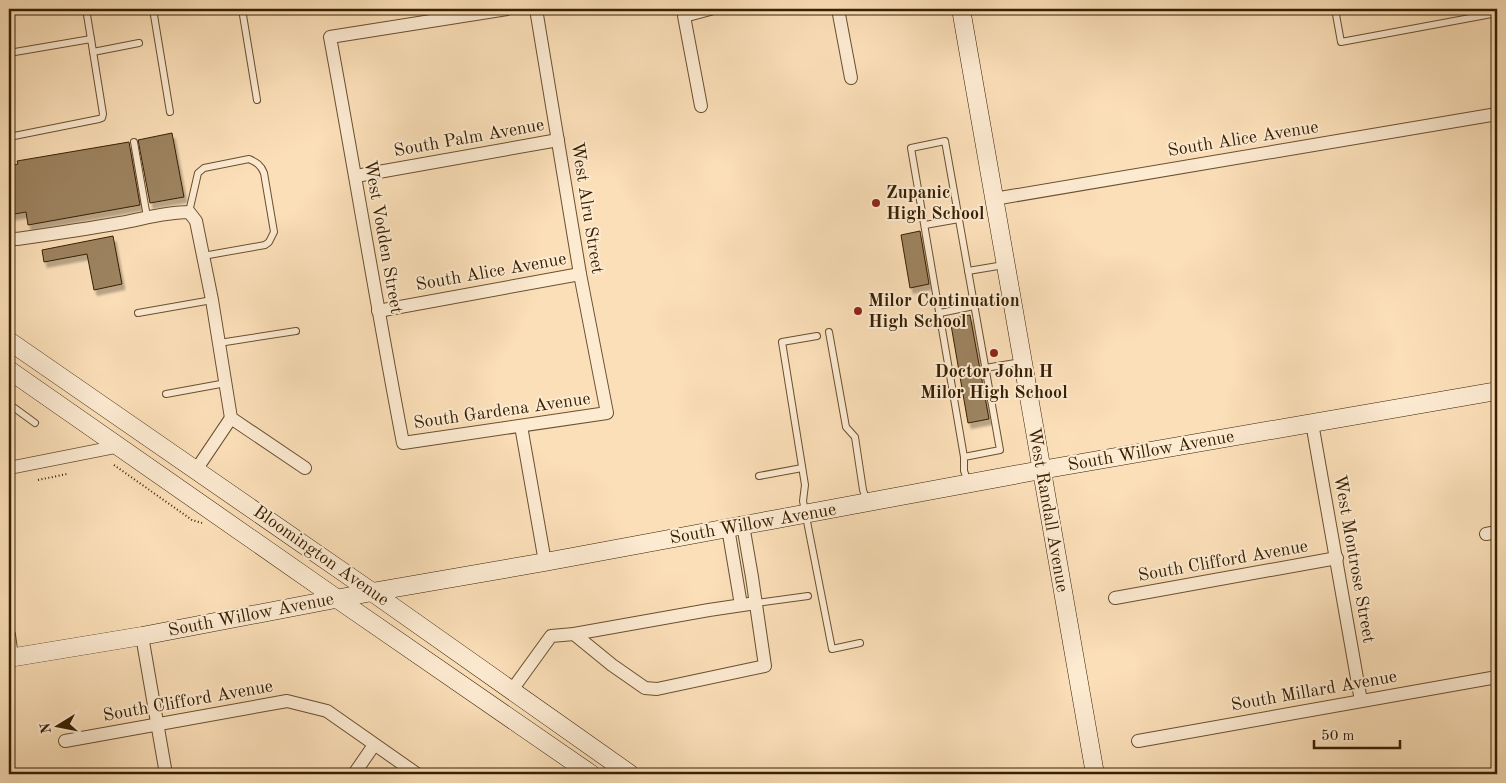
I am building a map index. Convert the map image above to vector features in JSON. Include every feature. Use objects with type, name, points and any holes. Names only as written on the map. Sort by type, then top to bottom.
[{"type":"street","name":"West Vodden Street","points":[[403,443],[330,37],[507,9]]},
{"type":"street","name":"West Alru Street","points":[[536,9],[580,274],[607,413]]},
{"type":"street","points":[[702,106],[684,16],[710,9]]},
{"type":"street","points":[[838,9],[851,78]]},
{"type":"street","name":"West Randall Avenue","points":[[961,9],[1095,774]]},
{"type":"street","name":"South Alice Avenue","points":[[994,199],[1497,114]]},
{"type":"street","name":"South Palm Avenue","points":[[356,176],[558,140]]},
{"type":"street","points":[[9,238],[17,239],[178,212],[188,212],[196,221],[212,300],[232,418],[196,470]]},
{"type":"street","name":"South Alice Avenue","points":[[378,310],[580,274]]},
{"type":"street","name":"Bloomington Avenue","points":[[9,341],[372,592],[630,774]]},
{"type":"street","name":"Bloomington Avenue","points":[[9,370],[591,774]]},
{"type":"street","name":"South Willow Avenue","points":[[11,658],[142,636],[336,598],[545,562],[1041,470],[1497,391]]},
{"type":"street","name":"South Gardena Avenue","points":[[403,443],[607,413]]},
{"type":"street","points":[[232,418],[305,468]]},
{"type":"street","name":"West Montrose Street","points":[[1312,423],[1361,701]]},
{"type":"street","points":[[520,426],[545,562]]},
{"type":"street","points":[[9,468],[120,446]]},
{"type":"street","points":[[574,634],[612,665],[646,688],[656,689],[766,666],[756,603],[736,527]]},
{"type":"street","points":[[736,527],[741,605]]},
{"type":"street","name":"South Clifford Avenue","points":[[1116,598],[1337,558]]},
{"type":"street","points":[[512,690],[551,636],[574,634],[756,603]]},
{"type":"street","points":[[9,635],[11,658]]},
{"type":"street","points":[[142,636],[166,774]]},
{"type":"street","name":"South Millard Avenue","points":[[1138,741],[1497,676]]},
{"type":"street","name":"South Clifford Avenue","points":[[65,741],[287,701],[327,711],[417,774]]},
{"type":"street","points":[[354,774],[374,745]]},
{"type":"lane","points":[[9,137],[102,118],[103,114],[86,9]]},
{"type":"lane","points":[[153,9],[170,112]]},
{"type":"lane","points":[[242,9],[256,100]]},
{"type":"lane","points":[[1335,9],[1340,42],[1497,13]]},
{"type":"lane","points":[[9,53],[91,39]]},
{"type":"lane","points":[[93,52],[139,43]]},
{"type":"lane","points":[[964,457],[1000,450],[945,141],[911,148],[964,457],[964,471],[969,484]]},
{"type":"lane","points":[[134,142],[147,216]]},
{"type":"lane","points":[[188,212],[196,177],[200,170],[249,160],[262,167],[274,232],[270,242],[265,245],[203,256]]},
{"type":"lane","points":[[925,226],[959,219]]},
{"type":"lane","points":[[968,271],[1006,265]]},
{"type":"lane","points":[[138,313],[212,300]]},
{"type":"lane","points":[[940,313],[974,306]]},
{"type":"lane","points":[[219,342],[296,331]]},
{"type":"lane","points":[[829,332],[846,427],[855,436],[862,490],[868,502]]},
{"type":"lane","points":[[817,336],[782,342],[805,485],[803,501],[832,649],[860,643]]},
{"type":"lane","points":[[985,368],[1022,362]]},
{"type":"lane","points":[[166,394],[226,383]]},
{"type":"lane","points":[[9,404],[35,424]]},
{"type":"lane","points":[[759,476],[802,468]]},
{"type":"lane","points":[[756,603],[808,596]]},
{"type":"path","points":[[38,480],[67,474]]},
{"type":"building","points":[[172,133],[184,197],[150,203],[138,140]]},
{"type":"building","points":[[129,142],[140,205],[28,225],[26,212],[9,215],[9,166],[18,164],[17,161]]},
{"type":"building","points":[[920,231],[929,284],[910,288],[901,235]]},
{"type":"building","points":[[113,236],[122,284],[94,290],[87,254],[44,262],[42,250]]},
{"type":"building","points":[[970,315],[989,419],[968,423],[950,319]]},
{"type":"place","name":"Zupanic High School","points":[[876,203]]},
{"type":"place","name":"Milor Continuation High School","points":[[858,311]]},
{"type":"place","name":"Doctor John H Milor High School","points":[[994,353]]}]
